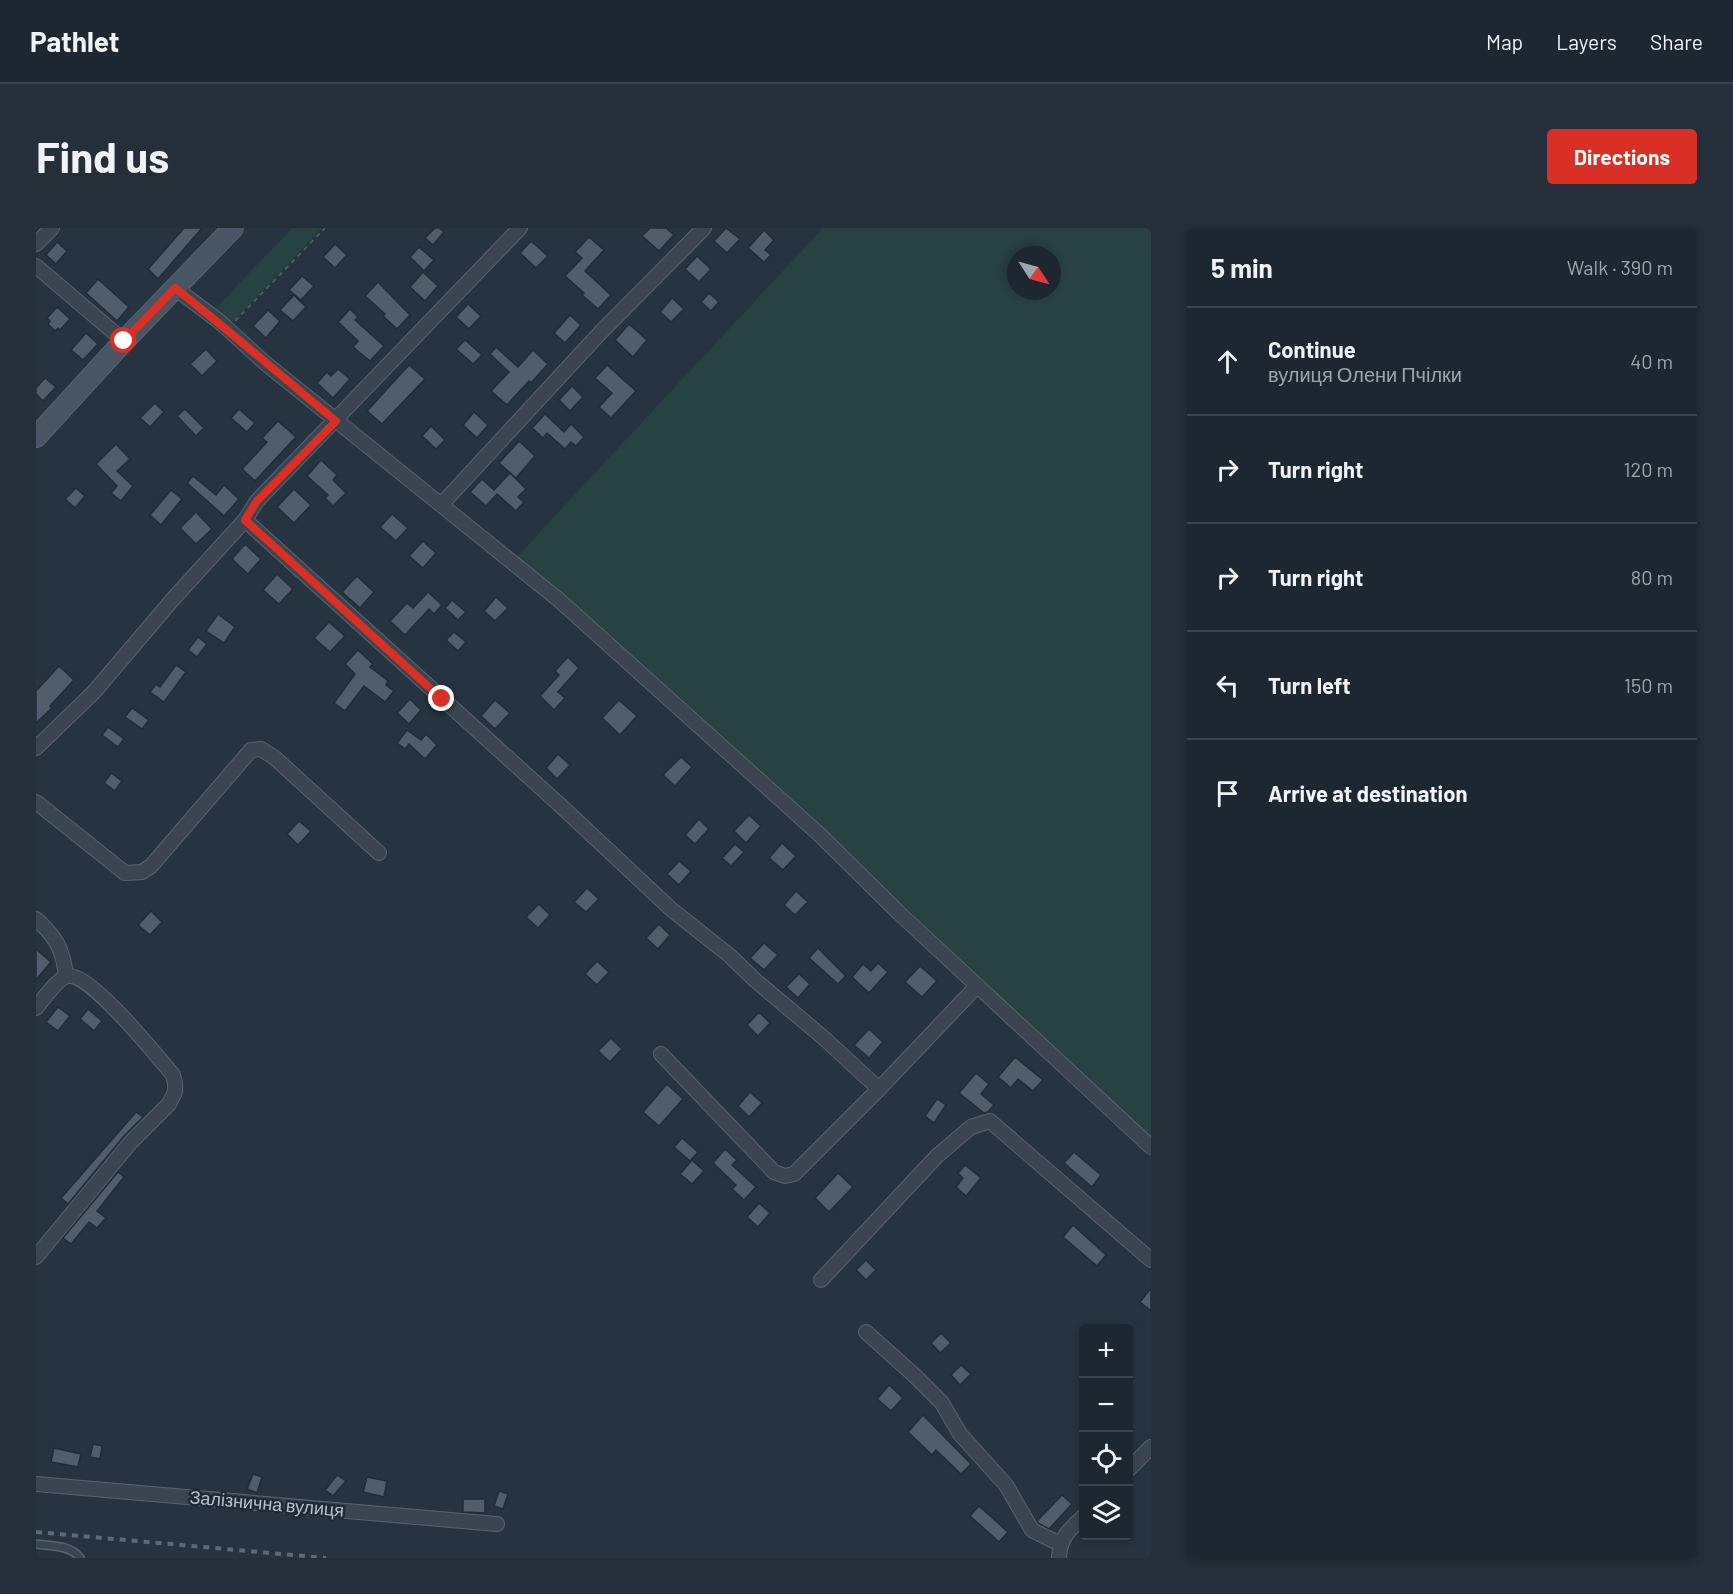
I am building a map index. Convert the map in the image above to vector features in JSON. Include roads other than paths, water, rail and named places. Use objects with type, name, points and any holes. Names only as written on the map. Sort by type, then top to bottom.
[{"type":"street","points":[[36,244],[52,228]]},
{"type":"street","points":[[36,437],[124,341],[233,228]]},
{"type":"street","points":[[36,748],[94,692],[173,599],[245,520],[257,501],[520,228]]},
{"type":"street","points":[[441,505],[600,333],[704,228]]},
{"type":"street","points":[[36,266],[124,341]]},
{"type":"street","points":[[175,288],[559,600],[820,835],[977,986],[1151,1147]]},
{"type":"street","points":[[245,520],[561,806],[672,910],[729,955],[879,1089]]},
{"type":"street","points":[[36,802],[125,873],[142,872],[151,866],[251,750],[261,749],[275,758],[379,853]]},
{"type":"street","points":[[36,919],[54,939],[63,955],[66,976]]},
{"type":"street","points":[[36,1008],[56,984],[66,976],[72,975],[88,985],[134,1028],[172,1075],[175,1083],[175,1092],[169,1104],[131,1142],[36,1257]]},
{"type":"street","points":[[661,1054],[774,1172],[784,1176],[794,1174],[977,986]]},
{"type":"street","points":[[821,1280],[937,1156],[971,1127],[990,1121],[1151,1260]]},
{"type":"street","points":[[866,1332],[942,1403],[960,1434],[1006,1485],[1032,1530],[1060,1551],[1067,1533],[1079,1520]]},
{"type":"street","points":[[1133,1465],[1151,1447]]},
{"type":"street","name":"Залізнична вулиця","points":[[36,1484],[497,1524]]},
{"type":"lane","points":[[36,1544],[66,1548],[80,1558]]},
{"type":"railway","points":[[36,1532],[326,1558]]}]
